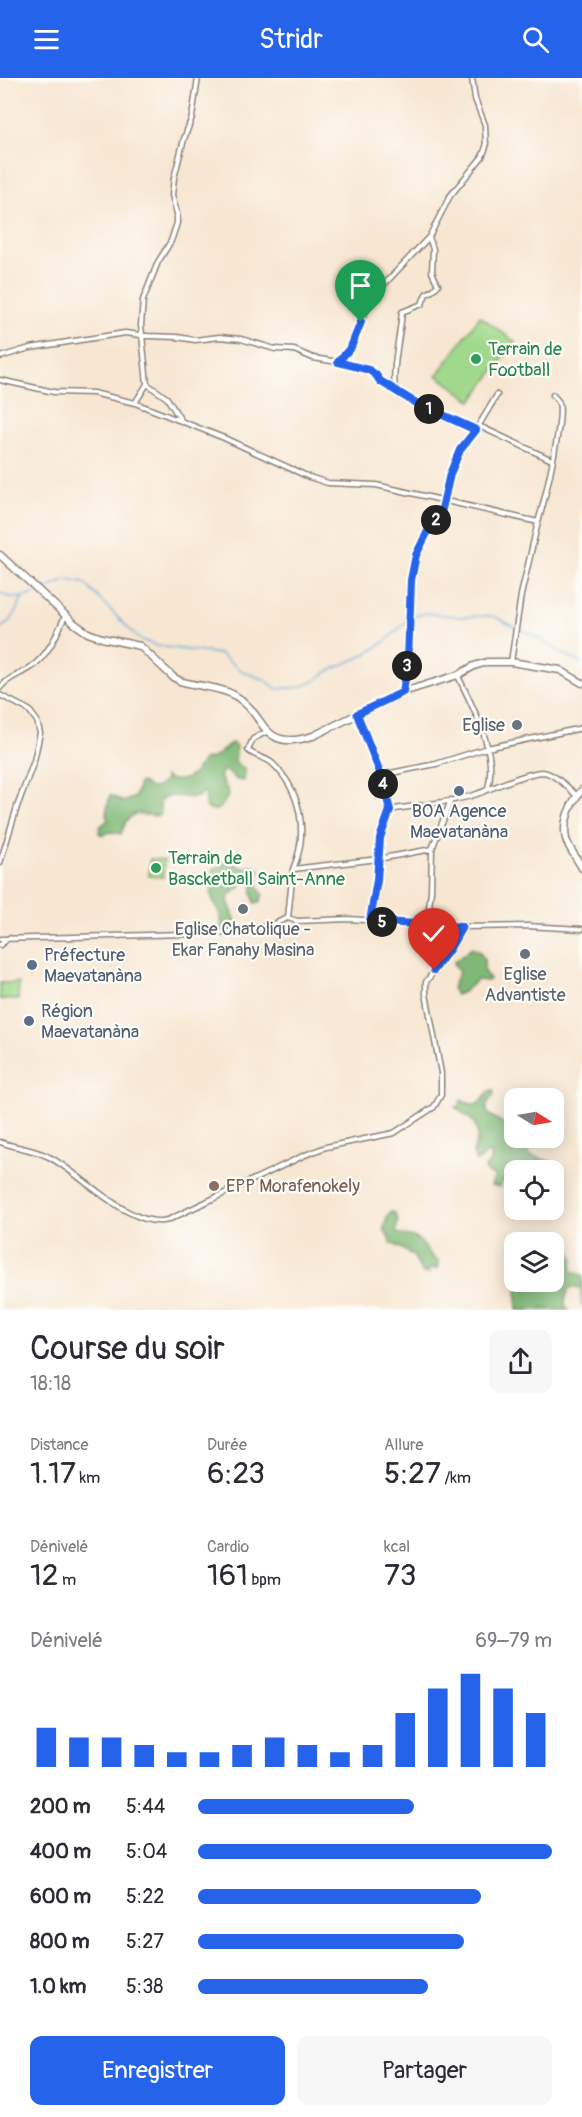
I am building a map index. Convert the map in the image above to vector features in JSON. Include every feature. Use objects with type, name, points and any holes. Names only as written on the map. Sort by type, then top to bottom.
[{"type":"main road","points":[[0,555],[65,616],[88,633],[140,646],[180,681],[222,690],[237,697],[247,705],[266,732],[287,740],[299,740],[313,736],[403,692],[458,675],[487,662],[511,662],[560,670],[582,683]]},
{"type":"main road","points":[[582,790],[569,810],[565,829],[566,838],[580,860],[582,868]]},
{"type":"street","points":[[135,403],[147,384],[141,334],[143,300],[177,223],[172,195],[174,178],[192,117],[198,78]]},
{"type":"street","points":[[338,362],[351,347],[355,333],[375,295],[429,237],[450,196],[482,157],[486,147],[485,124],[475,99],[472,78]]},
{"type":"street","points":[[395,390],[393,377],[402,312],[422,304],[426,294],[438,285],[432,272],[433,249],[429,237]]},
{"type":"street","points":[[0,357],[30,348],[125,333],[177,336],[195,340],[230,338],[275,349],[294,350],[313,358],[369,370],[380,381],[414,402],[552,460]]},
{"type":"street","points":[[0,380],[54,392],[93,393],[135,403],[315,479],[338,484],[376,485],[538,522]]},
{"type":"street","points":[[147,384],[167,398],[182,422]]},
{"type":"street","points":[[403,692],[410,627],[411,580],[416,555],[429,529],[441,513],[450,474],[460,450],[478,428],[497,395]]},
{"type":"street","points":[[511,662],[528,559],[549,482],[559,404],[553,395]]},
{"type":"street","points":[[0,688],[12,677],[38,662],[53,641],[65,616]]},
{"type":"street","points":[[458,675],[485,734],[491,780],[488,788]]},
{"type":"street","points":[[0,695],[29,710],[37,721],[40,733],[34,761],[2,850],[0,863]]},
{"type":"street","points":[[357,714],[381,775],[390,810],[380,838],[377,880],[370,921]]},
{"type":"street","points":[[381,775],[436,764],[487,748],[582,728]]},
{"type":"street","points":[[266,732],[252,739],[248,750],[272,763],[291,786],[300,811],[299,844],[293,869],[288,918]]},
{"type":"street","points":[[390,810],[476,794],[528,774],[544,772],[576,796]]},
{"type":"street","points":[[427,924],[432,849],[451,800]]},
{"type":"street","points":[[293,869],[378,859],[432,849]]},
{"type":"street","points":[[0,939],[227,932],[269,926],[288,918],[297,921],[329,919],[462,927],[527,926],[582,929]]},
{"type":"street","points":[[0,1142],[47,1156],[74,1172],[124,1210],[158,1223],[305,1155],[326,1147],[394,1133],[434,1107],[441,1095],[441,1073],[426,994],[426,982],[462,927]]},
{"type":"street","points":[[0,945],[9,938]]},
{"type":"green space","name":"Terrain de Football","points":[[480,316],[515,342],[472,401],[437,375]]},
{"type":"green space","points":[[232,743],[236,747],[235,762],[245,770],[244,781],[237,780],[223,770],[220,777],[229,793],[217,810],[210,810],[206,806],[206,793],[204,792],[191,798],[166,797],[160,804],[159,816],[134,814],[126,821],[121,834],[110,832],[103,835],[99,833],[100,827],[108,820],[106,814],[110,795],[123,802],[135,797],[141,782],[155,788],[166,779],[164,776],[176,780],[186,778],[196,771],[203,760],[213,758]]},
{"type":"green space","name":"Terrain de Bascketball Saint-Anne","points":[[150,859],[164,860],[163,877],[149,876]]},
{"type":"green space","points":[[227,860],[244,868],[251,866],[259,869],[258,887],[263,895],[259,903],[255,903],[252,894],[253,881],[246,877],[239,888],[229,896],[228,901],[240,932],[197,933],[197,929],[221,928],[220,915],[211,895],[211,886],[213,869],[221,866]]},
{"type":"green space","points":[[472,948],[480,952],[484,960],[484,972],[490,979],[488,981],[477,980],[456,995],[452,988],[459,972],[453,963]]},
{"type":"green space","points":[[0,983],[19,983],[18,1000],[0,999]]},
{"type":"green space","points":[[493,1090],[494,1094],[486,1105],[488,1114],[504,1124],[504,1148],[527,1148],[529,1156],[546,1160],[504,1160],[504,1179],[500,1187],[491,1185],[495,1177],[485,1168],[491,1161],[491,1153],[487,1153],[476,1161],[473,1153],[478,1136],[475,1123],[454,1106],[459,1108],[461,1100],[478,1104],[489,1091]]},
{"type":"green space","points":[[391,1212],[395,1213],[398,1219],[396,1232],[418,1240],[438,1261],[438,1268],[426,1270],[429,1273],[422,1273],[413,1255],[391,1243],[384,1229]]},
{"type":"green space","points":[[564,1250],[569,1250],[573,1258],[571,1271],[582,1275],[582,1306],[581,1290],[578,1287],[569,1289],[565,1303],[569,1310],[517,1310],[517,1292],[564,1292]]},
{"type":"waterway","points":[[44,590],[66,580],[84,583],[139,639],[157,646],[220,654],[242,671],[265,680],[277,689],[301,687],[313,682],[327,672],[377,647],[408,620]]},
{"type":"waterway","points":[[0,593],[18,598],[37,593]]},
{"type":"waterway","points":[[0,628],[11,619],[22,599]]},
{"type":"waterway","points":[[412,617],[426,613],[461,617],[486,616],[496,617],[514,627]]},
{"type":"waterway","points":[[518,629],[582,663]]},
{"type":"place","name":"Terrain de Football","points":[[476,359]]},
{"type":"place","name":"Eglise","points":[[517,725]]},
{"type":"place","name":"BOA Agence Maevatanàna","points":[[459,791]]},
{"type":"place","name":"Terrain de Bascketball Saint-Anne","points":[[156,868]]},
{"type":"place","name":"Eglise Chatolique - Ekar Fanahy Masina","points":[[243,909]]},
{"type":"place","name":"Eglise Advantiste","points":[[525,954]]},
{"type":"place","name":"Préfecture Maevatanàna","points":[[32,965]]},
{"type":"place","name":"Région Maevatanàna","points":[[29,1021]]},
{"type":"place","name":"EPP Morafenokely","points":[[214,1186]]},
{"type":"route","points":[[361,322],[351,347],[338,362],[369,370],[380,381],[414,402],[476,430],[460,450],[450,474],[441,513],[429,529],[416,555],[411,580],[408,660],[403,692],[357,714],[381,775],[390,810],[380,838],[377,880],[370,921],[462,927],[434,970]]}]
